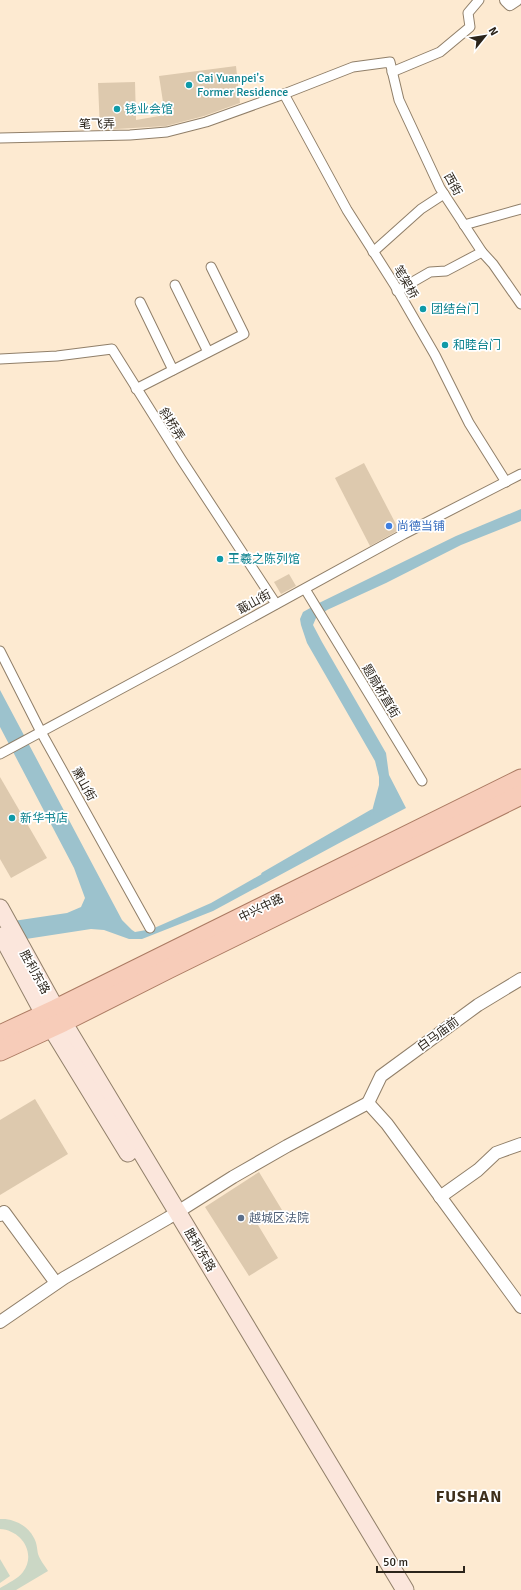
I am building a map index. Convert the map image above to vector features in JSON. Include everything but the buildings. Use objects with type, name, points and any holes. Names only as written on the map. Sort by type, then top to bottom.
[{"type":"main road","name":"中兴中路","points":[[0,1051],[54,1018],[521,779]]},
{"type":"main road","name":"中兴中路","points":[[0,1035],[54,1018],[175,966],[521,795]]},
{"type":"main road","name":"胜利东路","points":[[2,912],[6,936],[396,1590]]},
{"type":"main road","name":"胜利东路","points":[[173,1215],[405,1590]]},
{"type":"street","points":[[392,72],[440,52],[470,27],[468,13],[479,0]]},
{"type":"street","points":[[506,0],[510,4],[516,0]]},
{"type":"street","name":"西街","points":[[390,62],[402,106],[444,194],[482,252],[493,264],[521,304]]},
{"type":"street","name":"笔飞弄","points":[[0,138],[130,135],[167,132],[206,122],[353,67],[390,62]]},
{"type":"street","name":"笔架桥","points":[[284,94],[347,210],[435,355],[469,423],[506,482]]},
{"type":"street","points":[[373,252],[421,209],[444,194]]},
{"type":"street","points":[[464,225],[521,209]]},
{"type":"street","points":[[397,291],[430,272],[446,272],[482,252]]},
{"type":"street","points":[[136,389],[244,334],[211,267]]},
{"type":"street","points":[[175,285],[208,352]]},
{"type":"street","points":[[140,302],[173,370]]},
{"type":"street","name":"斜桥弄","points":[[0,359],[57,356],[112,349],[136,389],[276,604]]},
{"type":"street","name":"蕺山街","points":[[0,754],[404,534],[521,474]]},
{"type":"street","name":"题扇桥直街","points":[[305,589],[422,781]]},
{"type":"street","name":"萧山街","points":[[0,651],[38,734],[150,928]]},
{"type":"street","name":"白马庙前","points":[[368,1103],[381,1076],[478,1005],[521,979]]},
{"type":"street","points":[[0,1322],[56,1283],[287,1146],[368,1103],[386,1124],[521,1307]]},
{"type":"street","points":[[440,1197],[478,1170],[496,1153],[521,1144]]},
{"type":"street","points":[[0,1215],[4,1212],[56,1283]]},
{"type":"green space","points":[[0,1519],[15,1521],[28,1530],[35,1540],[41,1561],[48,1571],[16,1590],[0,1590],[0,1588],[16,1579],[23,1572],[27,1565],[27,1550],[25,1544],[14,1533],[8,1530],[0,1529]]},
{"type":"green space","points":[[0,1559],[10,1576],[0,1583]]},
{"type":"water","points":[[521,509],[521,521],[461,545],[386,583],[327,610],[316,618],[313,625],[386,753],[389,775],[406,808],[213,911],[142,939],[129,939],[104,930],[91,929],[0,943],[0,923],[67,913],[81,907],[85,898],[74,868],[0,727],[0,690],[122,920],[135,932],[152,929],[211,903],[372,811],[379,785],[379,777],[375,761],[307,643],[300,619],[303,612],[456,536]]},
{"type":"waterway","points":[[263,874],[372,811]]},
{"type":"place","name":"Cai Yuanpei's Former Residence","points":[[189,85]]},
{"type":"place","name":"钱业会馆","points":[[117,109]]},
{"type":"place","name":"团结台门","points":[[423,309]]},
{"type":"place","name":"和睦台门","points":[[445,345]]},
{"type":"place","name":"尚德当铺","points":[[389,526]]},
{"type":"place","name":"王羲之陈列馆","points":[[220,559]]},
{"type":"place","name":"新华书店","points":[[12,818]]},
{"type":"place","name":"越城区法院","points":[[241,1218]]},
{"type":"district","name":"FUSHAN","points":[[469,1496]]}]
